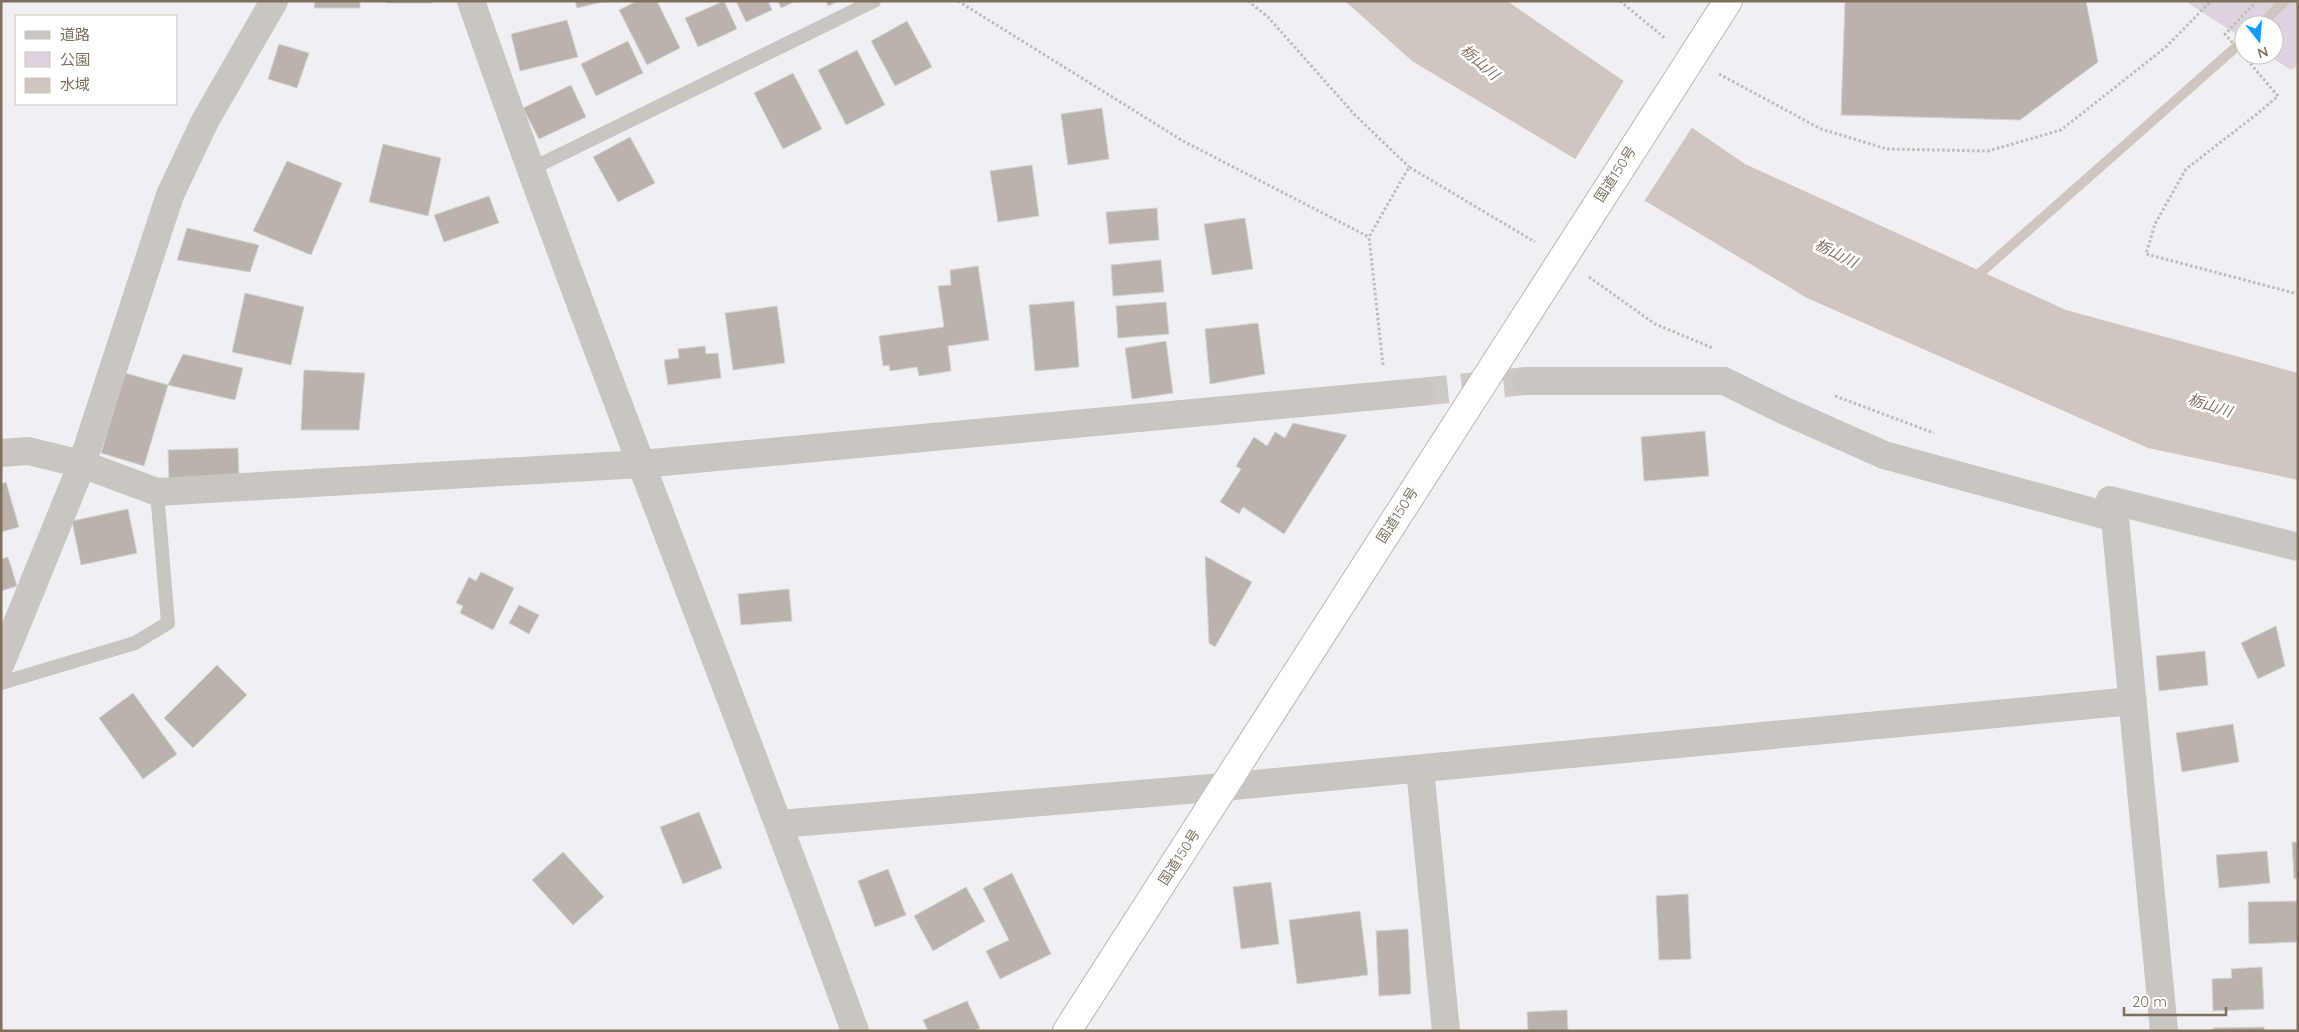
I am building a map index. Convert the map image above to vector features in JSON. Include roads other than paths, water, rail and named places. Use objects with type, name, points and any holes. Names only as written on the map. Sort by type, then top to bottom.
[{"type":"highway","name":"国道150号","points":[[1067,1031],[1728,1]]},
{"type":"street","points":[[1,663],[82,464],[170,195],[205,121],[274,1]]},
{"type":"street","points":[[471,1],[529,170],[780,824],[855,1031]]},
{"type":"street","points":[[1526,382],[1724,381],[1785,411],[1884,455],[2115,518]]},
{"type":"street","points":[[1,452],[28,451],[82,464],[157,492],[641,464],[1420,392]]},
{"type":"street","points":[[2164,1031],[2115,518],[2110,500],[2298,547]]},
{"type":"street","points":[[780,824],[1223,788],[2133,701]]},
{"type":"street","points":[[1420,769],[1446,1031]]},
{"type":"lane","points":[[529,170],[874,1]]},
{"type":"lane","points":[[1,683],[136,643],[168,623],[157,492]]},
{"type":"water","name":"栃山川","points":[[1345,1],[1507,1],[1745,164],[2066,310],[2298,373],[2298,480],[2148,448],[1807,298],[1412,61]]},
{"type":"waterway","points":[[2270,15],[2285,1]]},
{"type":"waterway","points":[[1971,281],[2234,49]]},
{"type":"tunnel","points":[[1420,392],[1526,381]]}]
